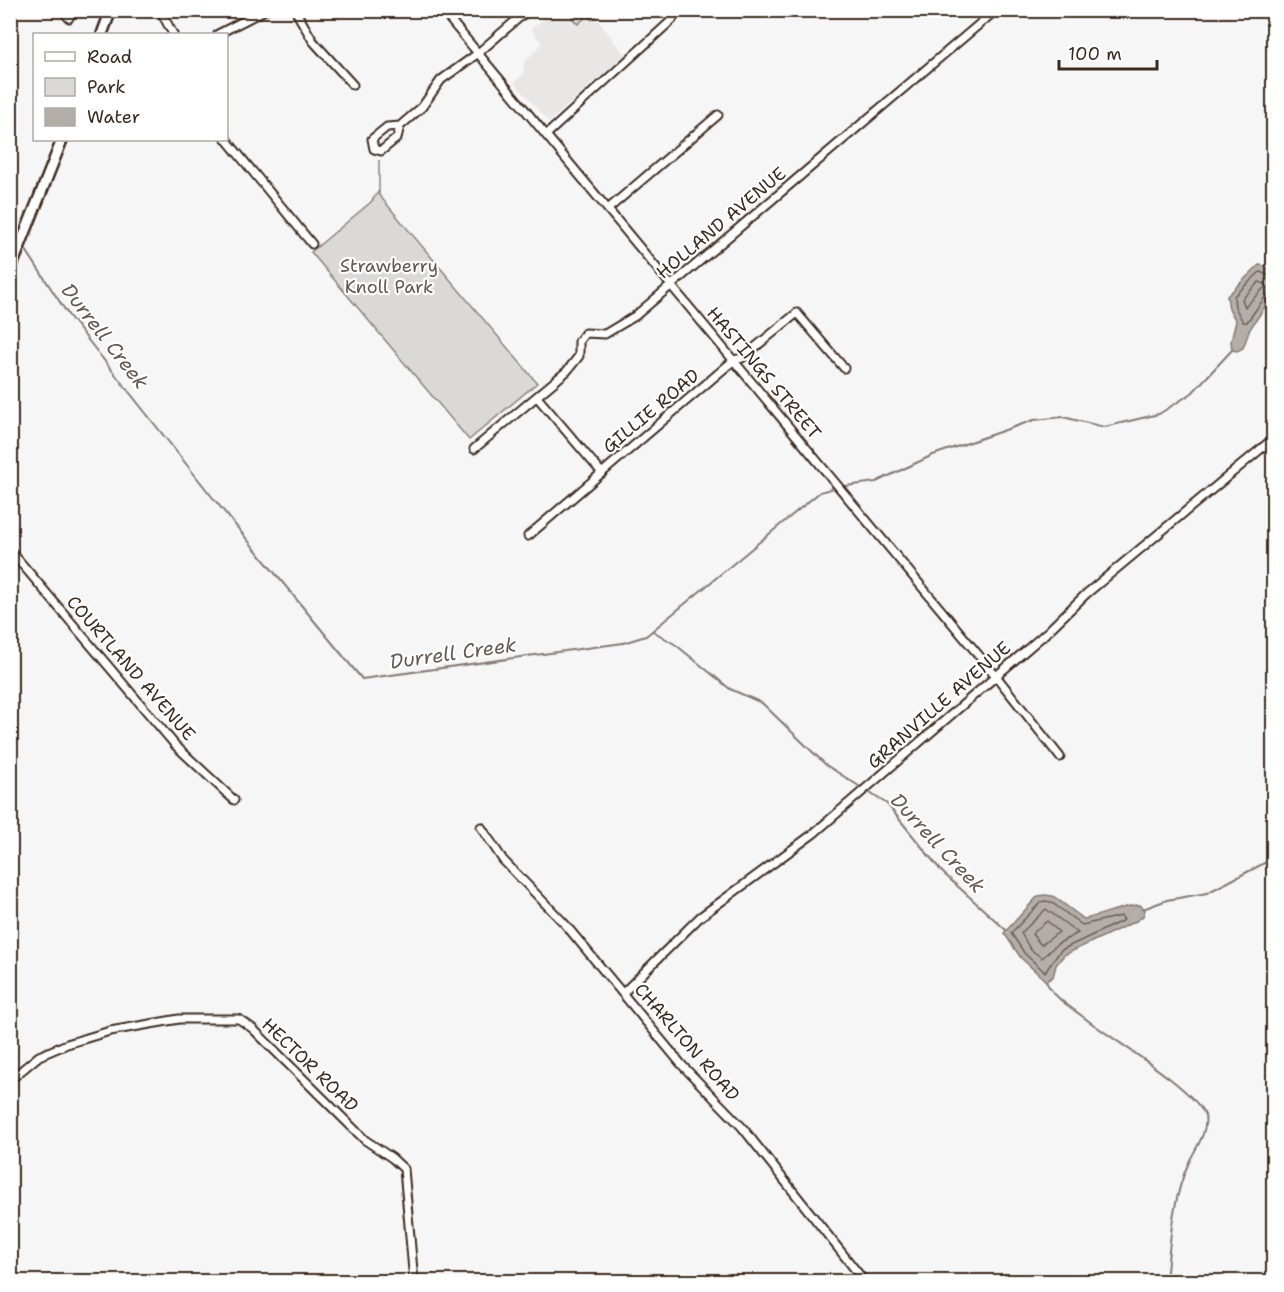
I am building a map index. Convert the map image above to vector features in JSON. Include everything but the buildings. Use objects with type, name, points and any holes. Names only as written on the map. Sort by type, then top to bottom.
[{"type":"main road","points":[[102,33],[111,10]]},
{"type":"main road","points":[[11,265],[62,141]]},
{"type":"street","points":[[62,10],[69,18]]},
{"type":"street","points":[[160,10],[172,33]]},
{"type":"street","points":[[220,33],[265,10]]},
{"type":"street","points":[[295,10],[313,41],[353,85]]},
{"type":"street","name":"HASTINGS STREET","points":[[442,10],[996,676],[1060,757]]},
{"type":"street","points":[[400,126],[422,107],[441,80],[477,54],[528,10]]},
{"type":"street","points":[[546,135],[672,21],[677,10]]},
{"type":"street","name":"HOLLAND AVENUE","points":[[474,449],[573,363],[579,356],[579,341],[585,333],[605,334],[635,316],[996,10]]},
{"type":"street","points":[[608,209],[718,115]]},
{"type":"street","points":[[228,141],[312,244]]},
{"type":"street","name":"GILLIE ROAD","points":[[528,536],[734,360],[742,358],[797,313],[844,368]]},
{"type":"street","points":[[537,396],[602,473]]},
{"type":"street","name":"GRANVILLE AVENUE","points":[[623,993],[700,917],[813,834],[1046,633],[1086,594],[1274,438]]},
{"type":"street","name":"COURTLAND AVENUE","points":[[10,550],[176,746],[234,800]]},
{"type":"street","name":"CHARLTON ROAD","points":[[481,827],[503,860],[564,923],[682,1065],[742,1127],[866,1281]]},
{"type":"street","name":"HECTOR ROAD","points":[[10,1080],[39,1056],[67,1044],[110,1031],[179,1019],[239,1019],[252,1028],[365,1140],[393,1158],[404,1169],[414,1281]]},
{"type":"shaded area","points":[[553,11],[606,11],[597,19],[625,55],[549,122],[514,82],[523,75],[524,63],[542,43],[531,29]]},
{"type":"green space","points":[[578,11],[601,12],[592,20],[588,15],[578,24],[572,18]]},
{"type":"green space","name":"Strawberry Knoll Park","points":[[379,191],[379,195],[537,383],[469,440],[311,252],[371,202]]},
{"type":"water","points":[[1259,265],[1265,266],[1273,274],[1273,295],[1250,329],[1243,348],[1237,351],[1232,350],[1231,341],[1236,321],[1229,309],[1227,296]]},
{"type":"water","points":[[1038,896],[1053,896],[1084,919],[1134,905],[1140,905],[1145,910],[1143,916],[1136,921],[1064,955],[1056,965],[1053,977],[1046,981],[1021,958],[1004,933]]},
{"type":"waterway","name":"Durrell Creek","points":[[10,225],[20,240]]},
{"type":"waterway","name":"Durrell Creek","points":[[24,247],[69,316],[213,498],[362,679],[623,643],[646,636],[820,492],[876,482],[933,455],[1034,420],[1063,417],[1104,427],[1159,414],[1192,393],[1232,350]]},
{"type":"waterway","name":"Durrell Creek","points":[[653,631],[676,645],[730,689],[762,703],[826,765],[887,804],[943,873],[1006,930]]},
{"type":"waterway","points":[[1143,909],[1167,900],[1207,893],[1274,858]]},
{"type":"waterway","name":"Durrell Creek","points":[[1046,981],[1052,992],[1067,1005],[1184,1090],[1205,1115],[1203,1134],[1183,1176],[1179,1191],[1166,1282]]}]
